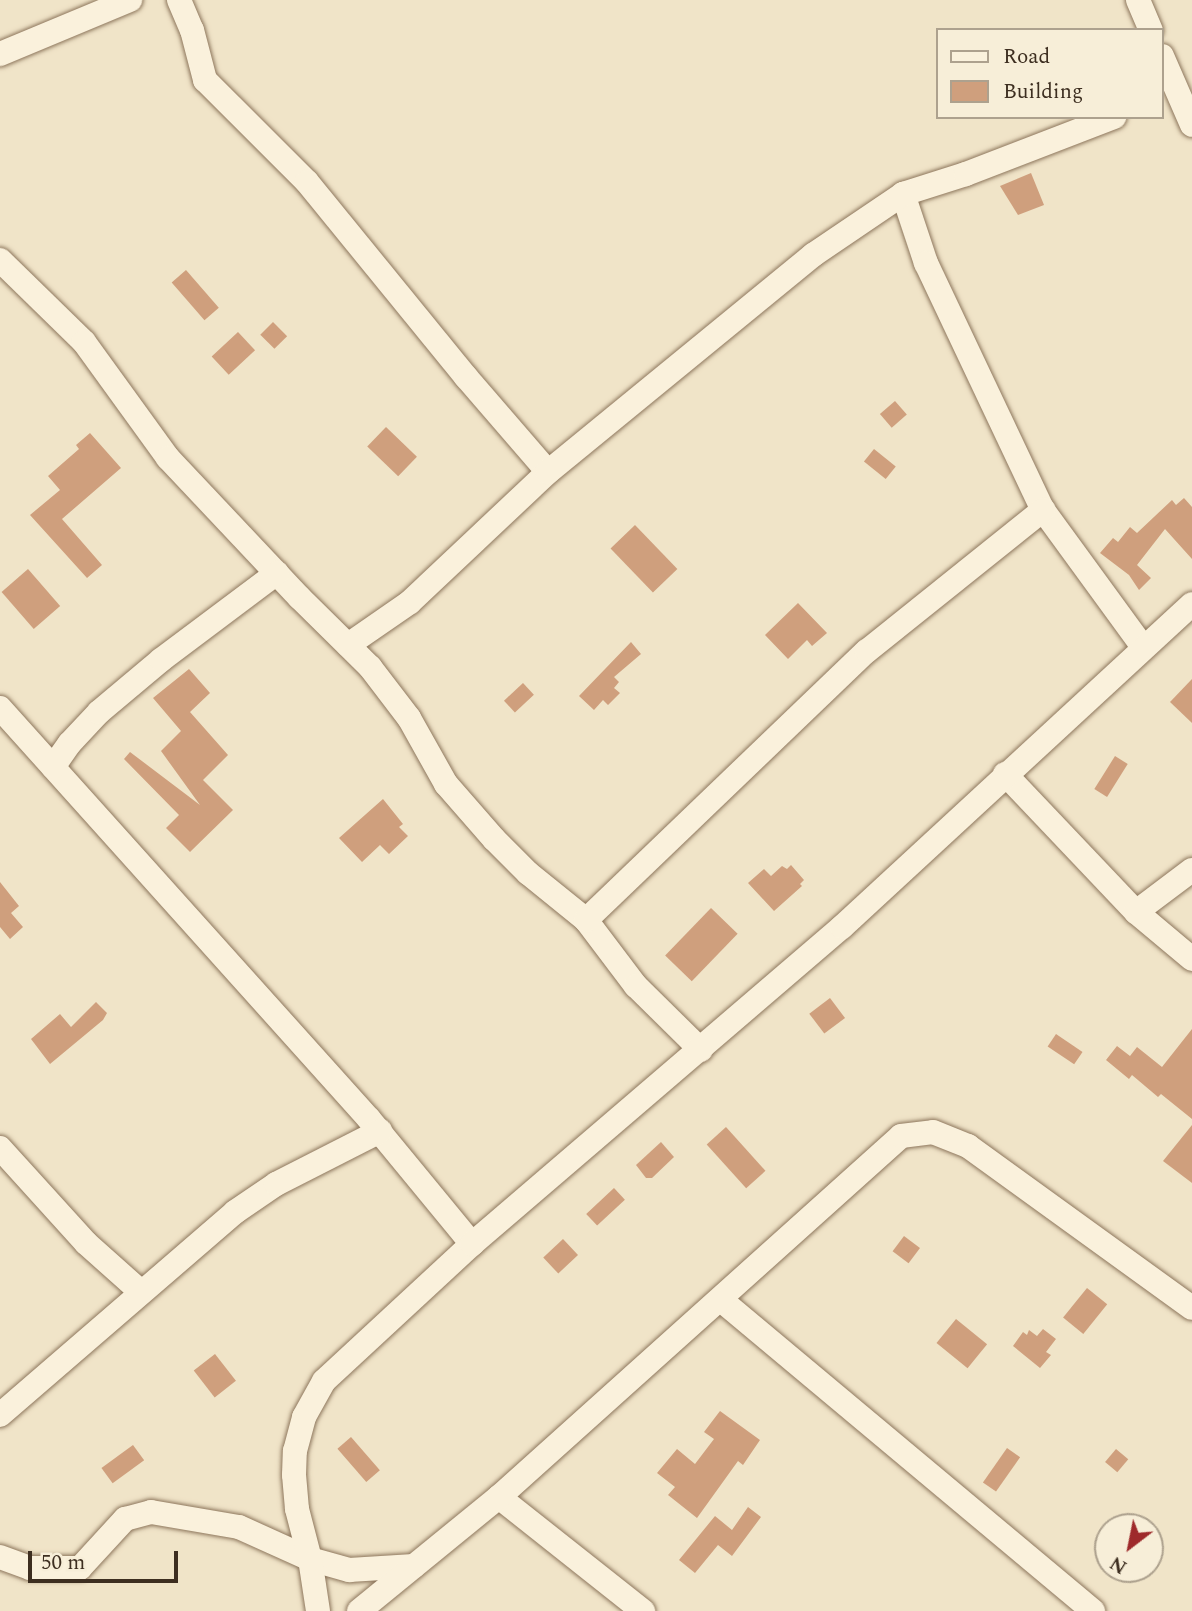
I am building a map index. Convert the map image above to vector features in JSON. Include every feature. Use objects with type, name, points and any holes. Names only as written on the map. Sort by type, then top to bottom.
[{"type":"street","points":[[0,54],[130,0]]},
{"type":"street","points":[[179,0],[192,30],[205,80],[283,156],[331,210],[466,377],[548,472]]},
{"type":"street","points":[[1138,0],[1150,28]]},
{"type":"street","points":[[1164,66],[1170,95],[1192,125]]},
{"type":"street","points":[[348,645],[410,602],[548,472],[813,255],[904,194],[966,174],[1109,119]]},
{"type":"street","points":[[904,194],[926,262],[1043,510],[1143,647]]},
{"type":"street","points":[[0,260],[84,342],[168,458],[370,667],[409,718],[454,793],[528,873],[586,920],[636,986],[701,1049]]},
{"type":"street","points":[[586,920],[867,651],[1043,510]]},
{"type":"street","points":[[53,767],[69,743],[99,712],[161,660],[277,573]]},
{"type":"street","points":[[318,1611],[310,1559],[297,1509],[294,1475],[295,1451],[304,1416],[324,1381],[472,1244],[842,927],[1192,604]]},
{"type":"street","points":[[0,708],[380,1131],[472,1244]]},
{"type":"street","points":[[1005,774],[1136,912],[1192,959]]},
{"type":"street","points":[[1136,912],[1192,870]]},
{"type":"street","points":[[0,1415],[141,1292],[199,1246],[235,1212],[276,1184],[380,1131]]},
{"type":"street","points":[[359,1611],[499,1497],[901,1136],[933,1132],[968,1146],[1192,1308]]},
{"type":"street","points":[[0,1148],[86,1243],[141,1292]]},
{"type":"street","points":[[721,1300],[1093,1611]]},
{"type":"street","points":[[499,1497],[643,1611]]},
{"type":"street","points":[[0,1557],[30,1567],[79,1568],[125,1519],[151,1512],[239,1527],[310,1559],[349,1570],[414,1566]]},
{"type":"building","points":[[1031,173],[1044,205],[1018,215],[1000,186]]},
{"type":"building","points":[[186,270],[219,308],[204,320],[172,282]]},
{"type":"building","points":[[273,322],[287,336],[274,349],[260,335]]},
{"type":"building","points":[[238,332],[255,350],[229,375],[212,357]]},
{"type":"building","points":[[895,401],[907,415],[892,428],[880,414]]},
{"type":"building","points":[[386,427],[417,457],[398,476],[367,446]]},
{"type":"building","points":[[90,433],[121,468],[62,519],[102,565],[87,578],[30,515],[60,490],[48,476],[79,449],[76,445]]},
{"type":"building","points":[[874,449],[896,467],[886,479],[864,461]]},
{"type":"building","points":[[1184,498],[1192,507],[1192,559],[1165,529],[1137,565],[1151,578],[1139,590],[1129,575],[1100,553],[1113,538],[1118,542],[1130,527],[1137,533],[1172,500],[1176,505]]},
{"type":"building","points":[[635,525],[677,569],[653,592],[611,549]]},
{"type":"building","points":[[28,569],[60,606],[34,629],[2,592]]},
{"type":"building","points":[[798,603],[827,633],[812,646],[807,640],[788,659],[765,635]]},
{"type":"building","points":[[631,642],[641,654],[614,677],[619,682],[614,688],[620,693],[608,705],[603,700],[594,710],[579,696]]},
{"type":"building","points":[[189,669],[210,693],[190,712],[228,755],[203,780],[233,810],[190,852],[166,828],[179,815],[124,759],[130,752],[200,805],[161,751],[181,731],[153,698]]},
{"type":"building","points":[[1192,679],[1192,723],[1170,702]]},
{"type":"building","points":[[523,683],[534,695],[515,712],[504,701]]},
{"type":"building","points":[[1115,756],[1128,764],[1107,797],[1094,789]]},
{"type":"building","points":[[383,799],[403,824],[399,827],[408,836],[389,854],[380,845],[362,862],[339,838]]},
{"type":"building","points":[[791,865],[804,880],[800,884],[802,886],[774,911],[748,883],[764,869],[771,876],[782,866],[787,869]]},
{"type":"building","points":[[0,882],[19,906],[11,913],[23,927],[10,939],[0,927]]},
{"type":"building","points":[[711,908],[738,934],[692,981],[665,955]]},
{"type":"building","points":[[830,998],[845,1018],[824,1034],[809,1014]]},
{"type":"building","points":[[96,1002],[107,1013],[103,1020],[50,1064],[31,1039],[60,1014],[71,1027]]},
{"type":"building","points":[[1192,1029],[1192,1119],[1161,1094],[1158,1097],[1132,1075],[1129,1079],[1106,1060],[1117,1046],[1130,1056],[1137,1047],[1162,1067]]},
{"type":"building","points":[[1056,1034],[1083,1052],[1074,1064],[1048,1046]]},
{"type":"building","points":[[1192,1125],[1192,1183],[1163,1161]]},
{"type":"building","points":[[726,1127],[765,1171],[746,1188],[707,1144]]},
{"type":"building","points":[[661,1142],[674,1157],[652,1178],[646,1178],[636,1165]]},
{"type":"building","points":[[614,1188],[625,1200],[597,1226],[586,1214]]},
{"type":"building","points":[[904,1236],[920,1248],[909,1263],[893,1251]]},
{"type":"building","points":[[563,1239],[578,1255],[558,1274],[543,1257]]},
{"type":"building","points":[[1087,1288],[1107,1304],[1083,1334],[1063,1318]]},
{"type":"building","points":[[956,1319],[987,1344],[968,1368],[936,1343]]},
{"type":"building","points":[[1043,1329],[1056,1339],[1046,1352],[1051,1355],[1040,1368],[1013,1346],[1023,1332],[1027,1335],[1029,1330],[1037,1336]]},
{"type":"building","points":[[215,1354],[236,1381],[215,1397],[194,1371]]},
{"type":"building","points":[[720,1411],[760,1440],[743,1465],[738,1461],[697,1518],[668,1495],[675,1487],[657,1473],[677,1449],[695,1464],[714,1439],[704,1432]]},
{"type":"building","points":[[351,1437],[380,1470],[366,1482],[337,1449]]},
{"type":"building","points":[[133,1445],[144,1460],[113,1483],[101,1468]]},
{"type":"building","points":[[1007,1448],[1020,1457],[996,1492],[983,1482]]},
{"type":"building","points":[[1116,1449],[1128,1459],[1117,1472],[1105,1462]]},
{"type":"building","points":[[748,1507],[761,1517],[732,1556],[718,1545],[695,1573],[679,1560],[715,1516],[732,1530]]}]
